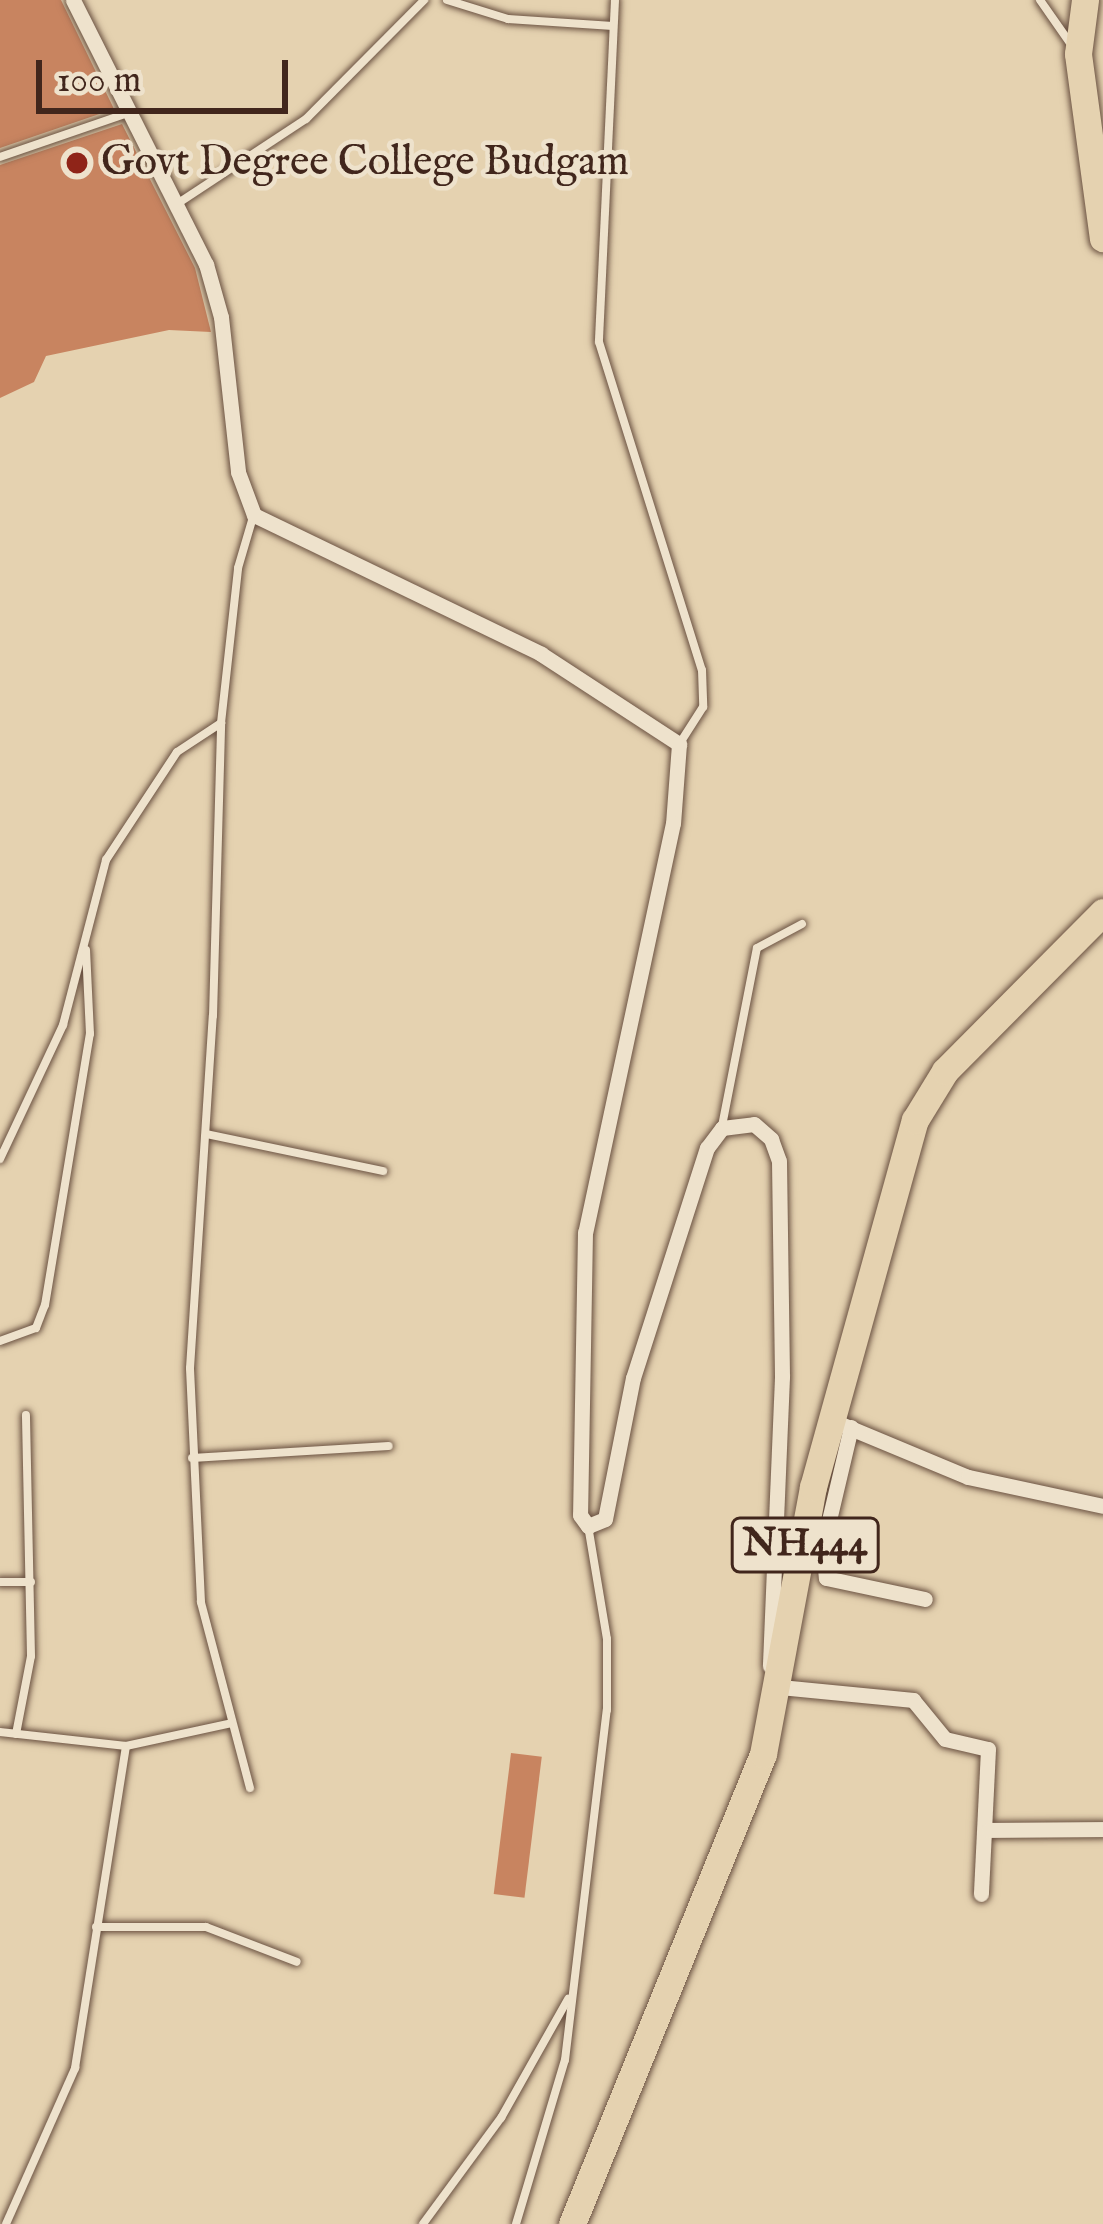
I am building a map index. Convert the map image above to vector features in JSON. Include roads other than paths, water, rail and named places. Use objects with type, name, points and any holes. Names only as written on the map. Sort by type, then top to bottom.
[{"type":"highway","points":[[1085,0],[1078,54],[1102,229]]},
{"type":"highway","name":"NH444","points":[[572,2224],[773,1717],[902,1156],[927,1096],[1103,912]]},
{"type":"street","points":[[73,0],[125,114],[178,203],[216,296],[238,472],[254,515],[541,654],[679,744],[673,823],[585,1232],[580,1515],[588,1526],[605,1519],[640,1356],[690,1195],[722,1128],[754,1124],[771,1139],[778,1161],[782,1378],[768,1590],[773,1717]]},
{"type":"street","points":[[925,1599],[826,1578],[823,1545],[841,1423],[968,1477],[1103,1506]]},
{"type":"street","points":[[780,1687],[913,1700],[945,1739],[984,1745],[992,1762],[981,1894]]},
{"type":"street","points":[[989,1830],[1103,1828]]},
{"type":"lane","points":[[178,203],[313,113],[424,0]]},
{"type":"lane","points":[[447,0],[508,19],[613,26]]},
{"type":"lane","points":[[614,0],[598,342],[702,670],[704,707],[679,744]]},
{"type":"lane","points":[[1040,0],[1078,54]]},
{"type":"lane","points":[[0,157],[125,114]]},
{"type":"lane","points":[[250,1788],[201,1602],[191,1458],[191,1316],[206,1134],[221,723],[238,568],[254,515]]},
{"type":"lane","points":[[0,1159],[63,1025],[106,860],[178,752],[221,723]]},
{"type":"lane","points":[[722,1128],[757,948],[802,924]]},
{"type":"lane","points":[[0,1341],[36,1328],[45,1305],[90,1034],[85,943]]},
{"type":"lane","points":[[206,1134],[383,1172]]},
{"type":"lane","points":[[16,1734],[31,1657],[26,1415]]},
{"type":"lane","points":[[191,1458],[389,1446]]},
{"type":"lane","points":[[516,2224],[562,2075],[607,1710],[608,1653],[588,1526]]},
{"type":"lane","points":[[0,1582],[32,1582]]},
{"type":"lane","points":[[0,1732],[126,1746],[232,1723]]},
{"type":"lane","points":[[6,2224],[75,2068],[126,1746]]},
{"type":"lane","points":[[96,1927],[206,1927],[297,1963]]},
{"type":"lane","points":[[423,2224],[501,2118],[569,1998]]},
{"type":"place","name":"Govt Degree College Budgam","points":[[77,163]]}]
